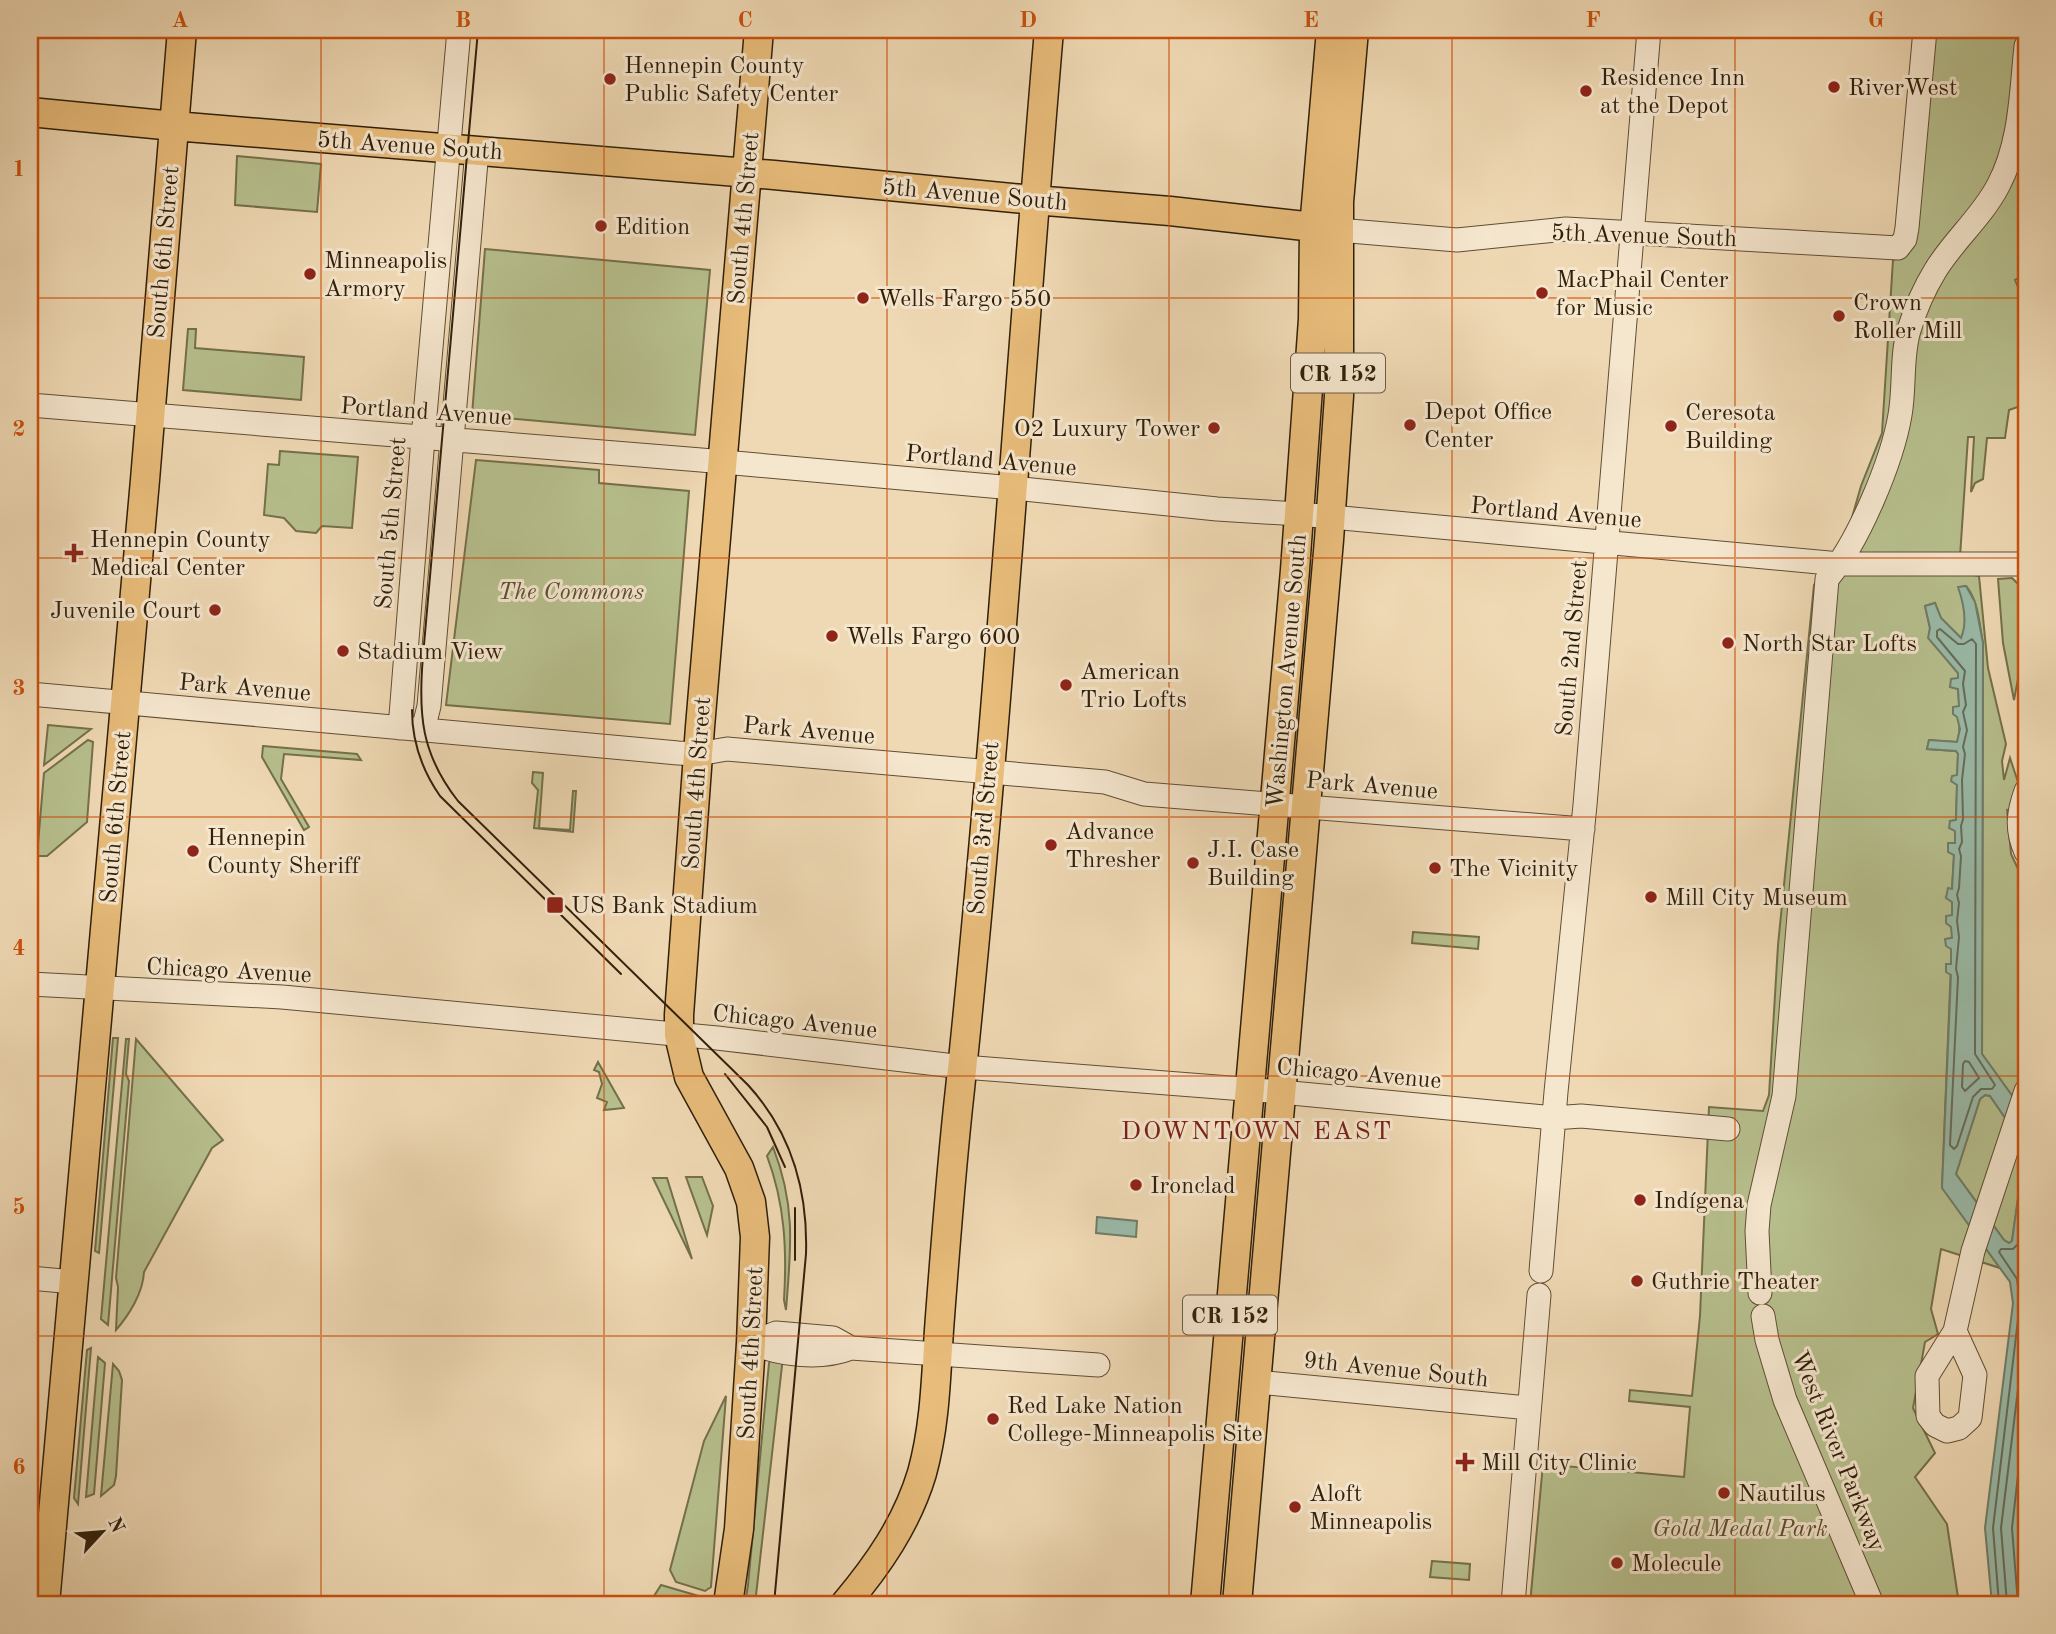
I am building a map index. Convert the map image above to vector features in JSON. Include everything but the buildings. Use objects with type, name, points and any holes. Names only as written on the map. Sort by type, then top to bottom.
[{"type":"main road","name":"South 6th Street","points":[[45,1604],[39,1570],[75,1282],[182,30]]},
{"type":"main road","name":"South 4th Street","points":[[728,1604],[739,1529],[756,1258],[751,1202],[733,1156],[688,1077],[679,1035],[698,754],[759,30]]},
{"type":"main road","name":"South 3rd Street","points":[[845,1604],[895,1536],[914,1499],[923,1469],[934,1408],[1013,488],[1049,30]]},
{"type":"main road","name":"Washington Avenue South","points":[[1237,1604],[1331,517],[1339,396],[1326,229],[1331,30]]},
{"type":"main road","name":"Washington Avenue South","points":[[1205,1604],[1275,803],[1313,319],[1354,30]]},
{"type":"main road","name":"5th Avenue South","points":[[30,112],[1170,211],[1326,229]]},
{"type":"street","name":"South 5th Street","points":[[412,729],[423,438],[459,30]]},
{"type":"street","name":"South 2nd Street","points":[[1541,1271],[1583,829],[1649,30]]},
{"type":"street","name":"5th Avenue South","points":[[1326,229],[1457,240],[1566,229],[1898,248],[1905,239],[1907,228],[1926,30]]},
{"type":"street","name":"West River Parkway","points":[[1872,1604],[1785,1401],[1767,1340],[1757,1231],[1759,1205],[1784,1096],[1827,579],[1852,544],[1893,446],[1900,414],[1909,332],[1921,300],[1936,270],[1983,211],[2010,161],[2016,137],[2026,46]]},
{"type":"street","points":[[412,729],[429,706],[477,150]]},
{"type":"street","name":"Portland Avenue","points":[[30,405],[723,462],[1840,564],[2026,564]]},
{"type":"street","name":"Park Avenue","points":[[30,694],[698,754],[727,749],[989,771],[1105,782],[1144,794],[1583,829]]},
{"type":"street","points":[[2026,791],[2019,812],[2018,827],[2026,852]]},
{"type":"street","name":"Chicago Avenue","points":[[30,984],[282,997],[730,1039],[962,1067],[1281,1092],[1554,1118],[1581,1116],[1728,1129]]},
{"type":"street","points":[[1955,1331],[1966,1275],[2020,1109]]},
{"type":"street","points":[[30,1278],[75,1282]]},
{"type":"street","points":[[1513,1604],[1539,1295]]},
{"type":"street","points":[[751,1343],[776,1333],[833,1338],[851,1348],[1098,1365]]},
{"type":"street","name":"9th Avenue South","points":[[1256,1382],[1530,1408]]},
{"type":"green space","name":"Gold Medal Park","points":[[1936,30],[2026,30],[2026,274],[2015,280],[2018,287],[2026,284],[2026,404],[2009,410],[2005,438],[1987,438],[1983,479],[1975,483],[1971,492],[1974,437],[1968,437],[1959,572],[1979,576],[1988,668],[2006,744],[2002,761],[2004,780],[2010,758],[2019,785],[2009,814],[2007,809],[2011,854],[2026,886],[2026,1115],[1982,1054],[1983,643],[1978,613],[1966,586],[1959,587],[1965,619],[1961,638],[1941,618],[1935,603],[1925,606],[1930,628],[1929,638],[1958,673],[1958,678],[1951,687],[1958,689],[1960,716],[1957,742],[1929,740],[1927,749],[1956,751],[1958,754],[1956,820],[1950,821],[1955,831],[1955,843],[1948,844],[1948,851],[1954,855],[1952,890],[1946,897],[1952,902],[1952,938],[1946,939],[1951,949],[1951,964],[1942,1187],[2000,1268],[1941,1249],[1931,1309],[1938,1334],[1925,1342],[1913,1408],[1935,1453],[1915,1477],[1947,1524],[1959,1604],[1530,1604],[1543,1464],[1684,1477],[1690,1407],[1629,1401],[1630,1390],[1692,1396],[1700,1316],[1709,1107],[1763,1111],[1769,1095],[1778,945],[1814,585],[1847,535],[1861,486],[1882,433],[1893,260],[1903,256]]},
{"type":"green space","points":[[237,156],[321,164],[317,212],[235,205]]},
{"type":"green space","points":[[485,249],[710,270],[695,435],[472,415]]},
{"type":"green space","points":[[188,329],[196,329],[195,348],[304,357],[301,400],[183,390]]},
{"type":"green space","points":[[280,451],[358,457],[352,528],[322,526],[316,533],[296,531],[284,518],[264,515],[268,464],[279,465]]},
{"type":"green space","name":"The Commons","points":[[476,460],[599,470],[599,483],[689,491],[670,724],[446,705]]},
{"type":"green space","points":[[2012,578],[2019,585],[2018,679],[2014,700],[2003,643],[1998,579]]},
{"type":"green space","points":[[48,725],[91,729],[44,765]]},
{"type":"green space","points":[[88,740],[93,742],[87,822],[47,856],[37,856],[44,773]]},
{"type":"green space","points":[[263,746],[357,754],[361,760],[284,754],[281,779],[309,827],[304,830],[262,757]]},
{"type":"green space","points":[[533,772],[543,773],[539,828],[570,830],[573,791],[576,791],[573,832],[534,828],[538,790],[532,783]]},
{"type":"green space","points":[[1413,932],[1479,937],[1478,949],[1412,943]]},
{"type":"green space","points":[[113,1038],[118,1038],[99,1253],[95,1251]]},
{"type":"green space","points":[[126,1039],[129,1039],[126,1074],[129,1081],[108,1325],[101,1319]]},
{"type":"green space","points":[[136,1039],[223,1140],[212,1148],[144,1272],[134,1303],[116,1330],[116,1278]]},
{"type":"green space","points":[[598,1062],[624,1108],[604,1110],[607,1102],[597,1098],[602,1084],[599,1072],[594,1070]]},
{"type":"green space","points":[[1985,1095],[1990,1096],[2026,1147],[2012,1241],[2009,1243],[2004,1240],[1956,1174],[1980,1099]]},
{"type":"green space","points":[[773,1147],[789,1208],[790,1247],[786,1310],[781,1209],[767,1156]]},
{"type":"green space","points":[[686,1177],[702,1177],[713,1206],[707,1235]]},
{"type":"green space","points":[[653,1178],[667,1178],[692,1259]]},
{"type":"green space","points":[[91,1348],[78,1504],[74,1498],[87,1350]]},
{"type":"green space","points":[[98,1357],[105,1363],[94,1494],[86,1497]]},
{"type":"green space","points":[[783,1357],[755,1604],[745,1604],[769,1363],[772,1358]]},
{"type":"green space","points":[[113,1364],[122,1380],[116,1476],[114,1485],[101,1496]]},
{"type":"green space","points":[[726,1396],[711,1587],[705,1591],[676,1582],[670,1570],[704,1441]]},
{"type":"green space","points":[[1432,1561],[1470,1564],[1469,1580],[1430,1577]]},
{"type":"green space","points":[[661,1585],[702,1597],[700,1604],[649,1604]]},
{"type":"water","points":[[1966,586],[1975,602],[1983,643],[1982,1054],[2026,1115],[2026,1604],[1992,1604],[1985,1528],[2013,1303],[2010,1282],[1942,1188],[1951,975],[1946,972],[1946,964],[1951,964],[1951,949],[1946,946],[1945,939],[1952,938],[1946,916],[1952,915],[1952,902],[1946,898],[1948,888],[1952,889],[1954,855],[1948,852],[1948,843],[1955,843],[1955,831],[1949,828],[1950,821],[1956,820],[1957,785],[1951,781],[1952,776],[1957,775],[1958,754],[1956,751],[1927,749],[1929,740],[1957,742],[1960,729],[1957,717],[1953,714],[1953,707],[1959,706],[1958,689],[1950,687],[1951,679],[1958,678],[1958,673],[1928,638],[1930,628],[1925,606],[1935,603],[1941,618],[1961,638],[1964,613],[1958,587]],"holes":[[[1985,1095],[1990,1096],[2025,1147],[2012,1241],[2009,1243],[2004,1240],[1956,1174],[1980,1099]]]},
{"type":"water","points":[[1097,1217],[1137,1221],[1136,1237],[1096,1233]]},
{"type":"tram line","points":[[478,30],[423,656],[421,697],[425,733],[436,767],[458,801],[748,1085],[763,1103],[786,1143],[800,1185],[806,1254],[774,1604]]},
{"type":"tram line","points":[[412,710],[419,755],[440,796],[621,974]]},
{"type":"tram line","points":[[725,1074],[767,1127],[785,1167]]},
{"type":"tram line","points":[[795,1208],[795,1260]]},
{"type":"place","name":"Hennepin County Public Safety Center","points":[[610,79]]},
{"type":"place","name":"RiverWest","points":[[1834,87]]},
{"type":"place","name":"Residence Inn at the Depot","points":[[1586,91]]},
{"type":"place","name":"Edition","points":[[601,226]]},
{"type":"place","name":"Minneapolis Armory","points":[[310,274]]},
{"type":"place","name":"MacPhail Center for Music","points":[[1542,293]]},
{"type":"place","name":"Wells Fargo 550","points":[[863,298]]},
{"type":"place","name":"Crown Roller Mill","points":[[1839,316]]},
{"type":"place","name":"Depot Office Center","points":[[1410,425]]},
{"type":"place","name":"Ceresota Building","points":[[1671,426]]},
{"type":"place","name":"O2 Luxury Tower","points":[[1214,428]]},
{"type":"place","name":"Hennepin County Medical Center","points":[[74,553]]},
{"type":"place","name":"Juvenile Court","points":[[215,610]]},
{"type":"place","name":"Wells Fargo 600","points":[[832,636]]},
{"type":"place","name":"North Star Lofts","points":[[1728,643]]},
{"type":"place","name":"Stadium View","points":[[343,651]]},
{"type":"place","name":"American Trio Lofts","points":[[1066,685]]},
{"type":"place","name":"Advance Thresher","points":[[1051,845]]},
{"type":"place","name":"Hennepin County Sheriff","points":[[193,851]]},
{"type":"place","name":"J.I. Case Building","points":[[1193,863]]},
{"type":"place","name":"The Vicinity","points":[[1435,868]]},
{"type":"place","name":"Mill City Museum","points":[[1651,897]]},
{"type":"place","name":"US Bank Stadium","points":[[555,905]]},
{"type":"place","name":"Ironclad","points":[[1136,1185]]},
{"type":"place","name":"Indígena","points":[[1640,1200]]},
{"type":"place","name":"Guthrie Theater","points":[[1637,1281]]},
{"type":"place","name":"Red Lake Nation College-Minneapolis Site","points":[[993,1419]]},
{"type":"place","name":"Mill City Clinic","points":[[1465,1462]]},
{"type":"place","name":"Nautilus","points":[[1724,1493]]},
{"type":"place","name":"Aloft Minneapolis","points":[[1295,1507]]},
{"type":"place","name":"Molecule","points":[[1617,1563]]},
{"type":"district","name":"DOWNTOWN EAST","points":[[1257,1130]]}]
